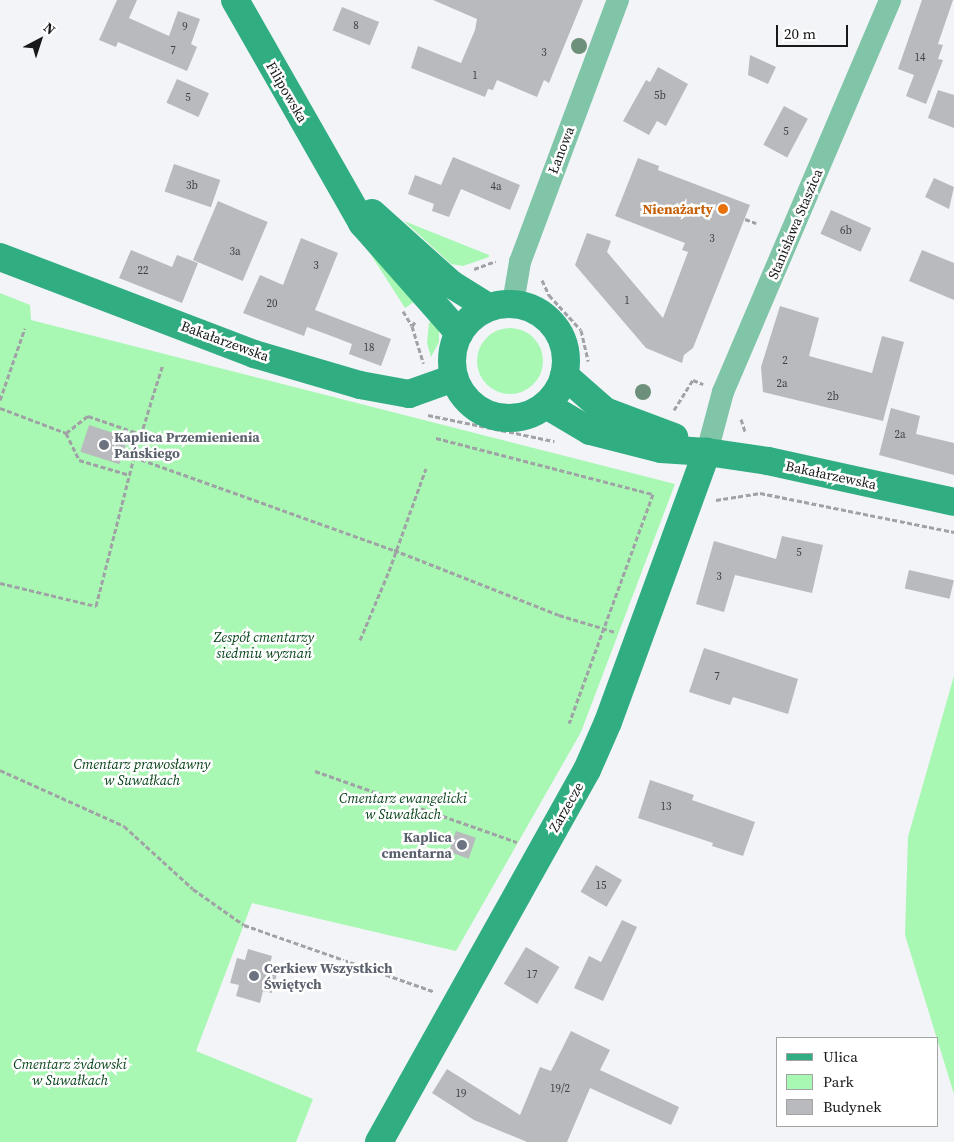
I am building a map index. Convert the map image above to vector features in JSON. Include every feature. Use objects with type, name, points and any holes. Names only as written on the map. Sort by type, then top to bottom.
[{"type":"street","name":"Filipowska","points":[[234,0],[362,223],[431,305],[458,333]]},
{"type":"street","name":"Łanowa","points":[[501,305],[520,262],[618,0]]},
{"type":"street","name":"Stanisława Staszica","points":[[708,452],[723,392],[890,0]]},
{"type":"street","name":"Filipowska","points":[[339,184],[452,284],[501,305]]},
{"type":"street","name":"Bakałarzewska","points":[[0,257],[254,354],[360,385],[409,394],[436,393]]},
{"type":"street","points":[[501,305],[544,315],[555,328],[563,342],[564,375],[546,405],[530,414],[512,418],[493,416],[476,408],[463,395],[436,393],[458,333],[476,313],[501,305]]},
{"type":"street","name":"Bakałarzewska","points":[[564,375],[605,410],[708,452]]},
{"type":"street","name":"Bakałarzewska","points":[[546,405],[590,431],[661,449],[708,452],[768,461],[954,502]]},
{"type":"street","name":"Zarzecze","points":[[379,1142],[587,770],[608,722],[708,452]]},
{"type":"path","points":[[745,219],[756,223]]},
{"type":"path","points":[[452,284],[460,274],[504,258],[542,267],[542,282],[549,295],[581,330],[589,364]]},
{"type":"path","points":[[431,305],[412,326],[436,393],[441,418]]},
{"type":"path","points":[[0,400],[25,328]]},
{"type":"path","points":[[0,583],[96,606],[134,456],[163,364]]},
{"type":"path","points":[[436,393],[441,418]]},
{"type":"path","points":[[0,408],[66,433],[79,460],[130,475]]},
{"type":"path","points":[[66,433],[88,416],[141,434]]},
{"type":"path","points":[[441,418],[564,443]]},
{"type":"path","points":[[436,438],[653,494],[569,724]]},
{"type":"path","points":[[134,456],[394,550],[559,614],[623,633]]},
{"type":"path","points":[[360,640],[389,571],[394,550],[426,468]]},
{"type":"path","points":[[692,493],[707,502],[760,493],[954,532]]},
{"type":"path","points":[[0,770],[124,826],[194,890],[244,924],[438,993]]},
{"type":"path","points":[[315,771],[518,842]]},
{"type":"green space","points":[[404,221],[489,255],[489,257],[463,266],[451,264]]},
{"type":"green space","points":[[359,236],[417,300],[405,308]]},
{"type":"green space","name":"Zespół cmentarzy siedmiu wyznań","points":[[0,293],[30,305],[31,320],[675,484],[581,732],[456,951],[252,903],[196,1051],[313,1099],[296,1142],[0,1142]]},
{"type":"green space","points":[[434,319],[439,331],[439,342],[431,357],[427,343],[429,323]]},
{"type":"green space","points":[[503,328],[517,328],[529,333],[538,342],[543,354],[541,374],[534,385],[517,394],[503,394],[491,389],[482,380],[477,368],[477,354],[482,342],[491,333]]},
{"type":"green space","points":[[954,676],[954,1094],[939,1045],[939,1037],[936,1037],[905,935],[908,837]]},
{"type":"building","points":[[117,0],[137,0],[129,18],[169,36],[178,11],[200,19],[191,44],[197,47],[187,71],[118,42],[116,47],[99,40]]},
{"type":"building","points":[[433,0],[583,0],[549,83],[544,80],[537,97],[497,80],[493,90],[488,89],[485,97],[411,68],[418,46],[461,63],[475,30],[477,19]]},
{"type":"building","points":[[922,0],[953,0],[938,44],[943,45],[938,59],[943,60],[926,104],[906,96],[914,75],[898,69]]},
{"type":"building","points":[[342,7],[379,22],[370,45],[333,30]]},
{"type":"building","points":[[750,55],[776,67],[768,84],[748,75]]},
{"type":"building","points":[[658,67],[688,84],[666,126],[657,121],[649,135],[623,121],[646,80],[650,82]]},
{"type":"building","points":[[177,79],[209,93],[198,117],[166,103]]},
{"type":"building","points":[[938,90],[954,95],[954,128],[928,118]]},
{"type":"building","points":[[784,106],[808,119],[787,158],[763,145]]},
{"type":"building","points":[[453,157],[520,185],[510,210],[461,189],[449,217],[432,211],[434,204],[408,194],[415,175],[441,185]]},
{"type":"building","points":[[638,158],[659,166],[658,170],[750,205],[693,348],[684,355],[682,363],[646,348],[575,265],[587,233],[611,241],[607,252],[663,318],[688,252],[682,250],[685,243],[615,216]]},
{"type":"building","points":[[174,164],[220,180],[211,207],[165,191]]},
{"type":"building","points":[[934,178],[954,187],[949,209],[925,197]]},
{"type":"building","points":[[218,201],[268,222],[243,281],[193,260]]},
{"type":"building","points":[[831,210],[871,228],[861,252],[820,234]]},
{"type":"building","points":[[301,238],[338,253],[315,310],[391,339],[381,366],[349,354],[352,344],[334,337],[307,327],[304,336],[243,313],[260,275],[283,285]]},
{"type":"building","points":[[131,250],[172,267],[177,255],[198,263],[182,303],[119,278]]},
{"type":"building","points":[[922,250],[954,263],[954,300],[909,281]]},
{"type":"building","points":[[780,306],[819,318],[809,356],[872,373],[882,336],[904,342],[883,421],[763,392],[761,367]]},
{"type":"building","points":[[891,408],[920,416],[916,434],[954,443],[954,475],[879,455]]},
{"type":"building","name":"Kaplica Przemienienia Pańskiego","points":[[89,425],[128,438],[119,464],[80,452]]},
{"type":"building","points":[[782,536],[823,545],[812,593],[735,575],[724,612],[696,604],[714,541],[776,559]]},
{"type":"building","points":[[909,570],[954,580],[950,599],[905,589]]},
{"type":"building","points":[[704,648],[798,679],[788,714],[733,697],[730,705],[689,692]]},
{"type":"building","points":[[650,780],[694,795],[692,800],[755,822],[743,856],[712,846],[713,843],[638,818]]},
{"type":"building","name":"Kaplica cmentarna","points":[[456,831],[476,838],[469,859],[449,852]]},
{"type":"building","points":[[596,865],[622,880],[606,907],[580,892]]},
{"type":"building","points":[[622,920],[637,927],[603,1001],[574,988],[589,956],[601,962]]},
{"type":"building","points":[[526,947],[559,967],[537,1004],[504,984]]},
{"type":"building","name":"Cerkiew Wszystkich Świętych","points":[[248,949],[272,956],[269,967],[278,970],[272,993],[263,991],[260,1003],[236,996],[239,985],[230,983],[237,958],[245,960]]},
{"type":"building","points":[[571,1031],[610,1050],[600,1070],[679,1107],[671,1125],[590,1088],[567,1142],[527,1142],[474,1120],[432,1093],[447,1069],[520,1115],[540,1067],[551,1071]]},
{"type":"place","name":"Nienażarty","points":[[723,209]]},
{"type":"place","name":"Kaplica Przemienienia Pańskiego","points":[[104,445]]},
{"type":"place","name":"Kaplica cmentarna","points":[[462,845]]},
{"type":"place","name":"Cerkiew Wszystkich Świętych","points":[[254,976]]},
{"type":"park label","name":"Cmentarz prawosławny w Suwałkach","points":[[142,772]]},
{"type":"park label","name":"Cmentarz ewangelicki w Suwałkach","points":[[403,806]]},
{"type":"park label","name":"Cmentarz żydowski w Suwałkach","points":[[70,1072]]}]
